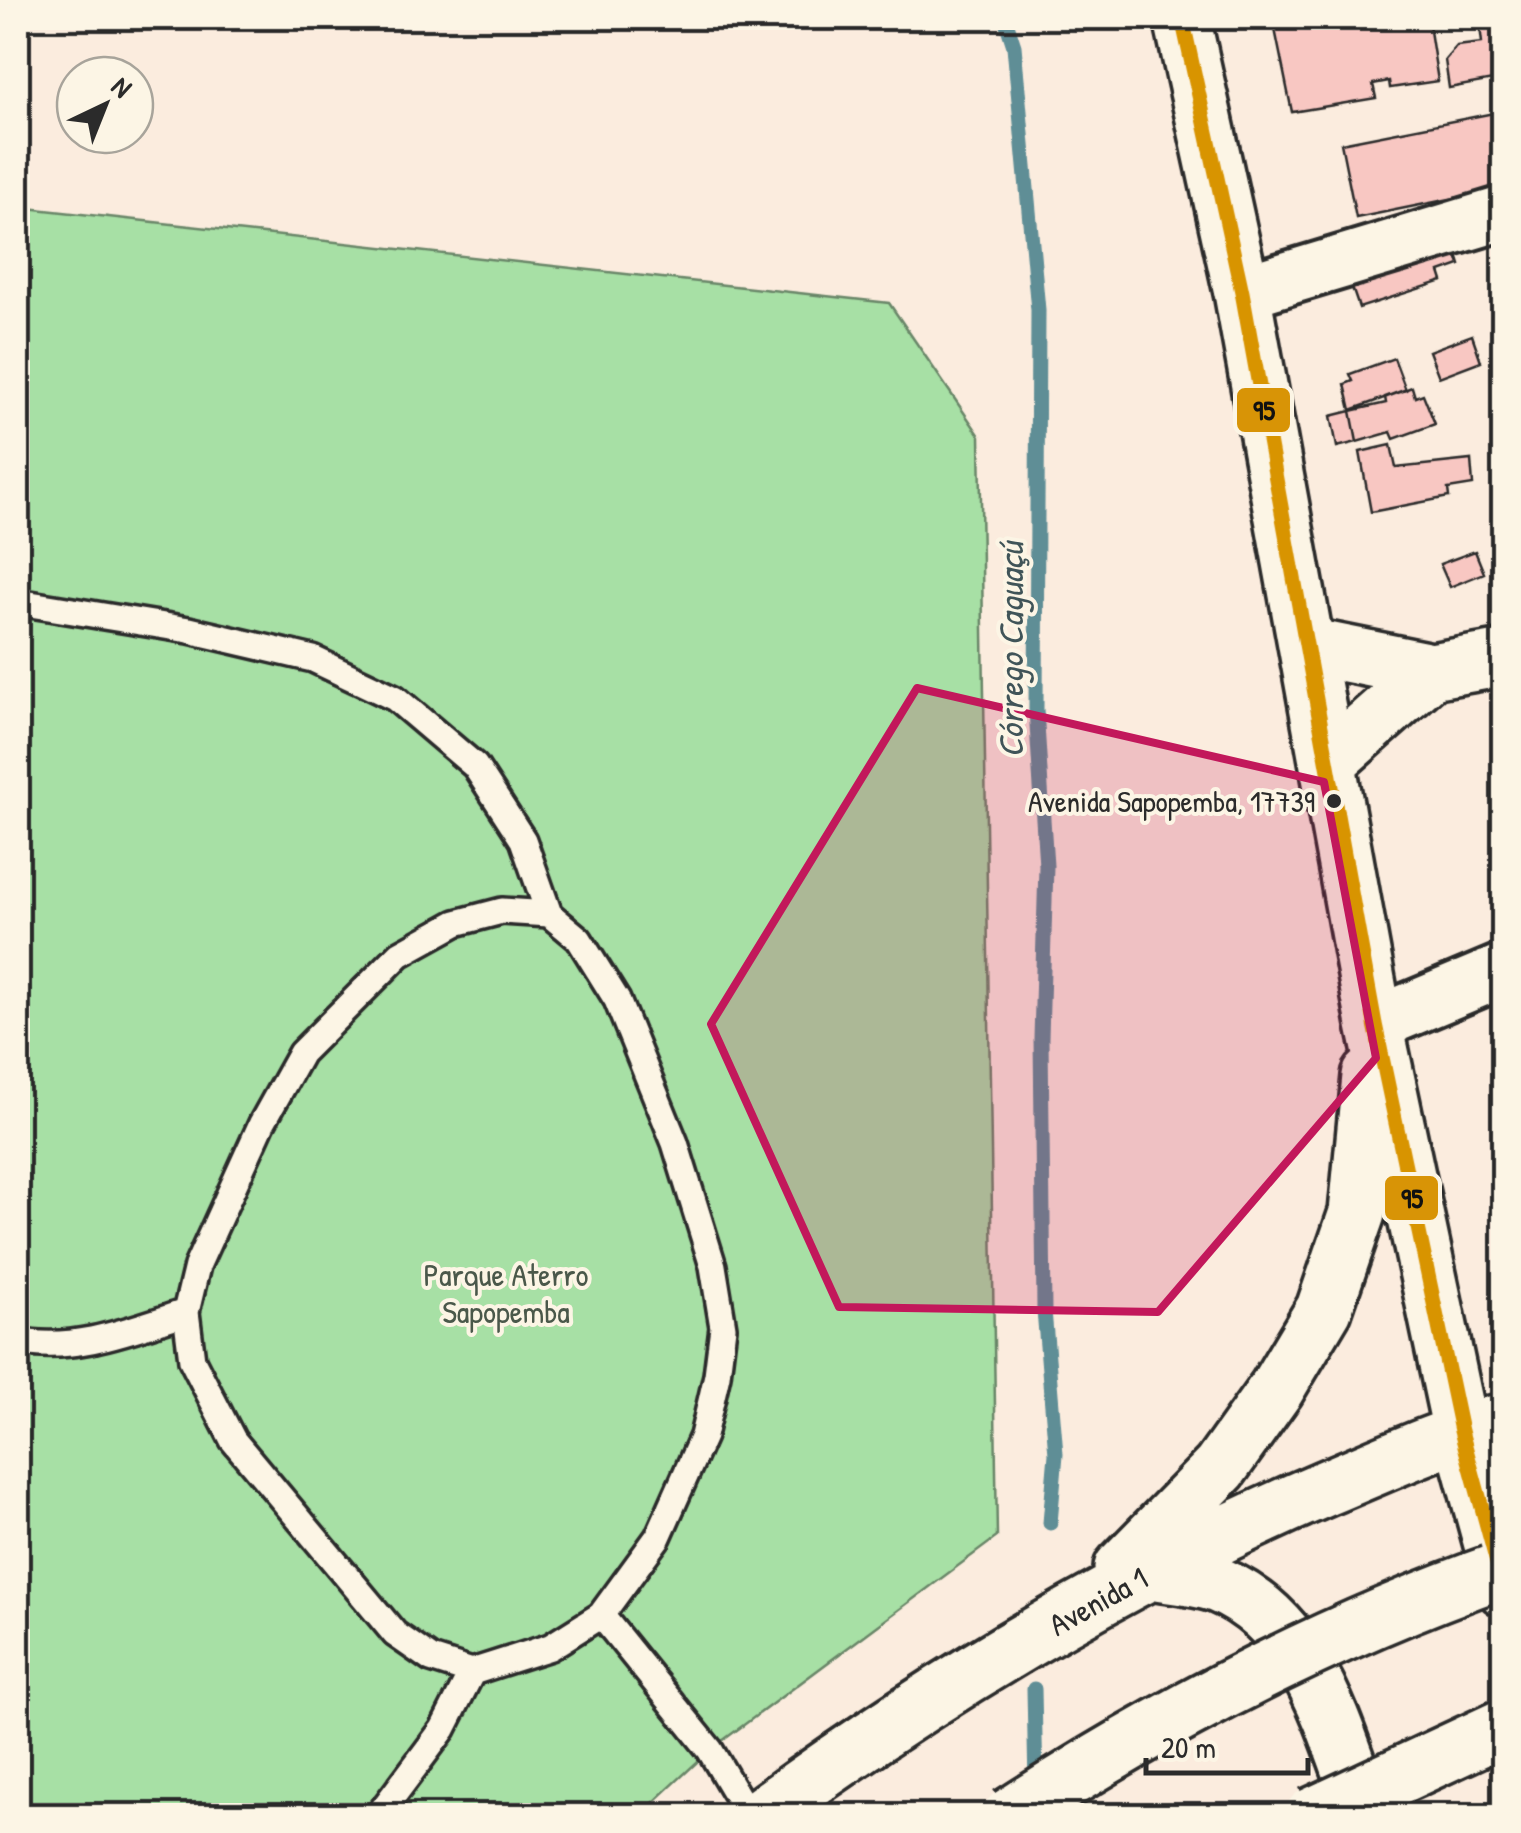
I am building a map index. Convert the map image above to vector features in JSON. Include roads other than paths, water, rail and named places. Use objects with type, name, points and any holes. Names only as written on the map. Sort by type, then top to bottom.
[{"type":"main road","points":[[1182,18],[1242,292],[1375,1024],[1482,1426],[1504,1588]]},
{"type":"main road","points":[[1307,646],[1430,671],[1504,658]]},
{"type":"main road","points":[[1328,761],[1430,671]]},
{"type":"main road","points":[[1086,1606],[1220,1468],[1277,1388],[1324,1309],[1357,1213],[1375,1024]]},
{"type":"main road","name":"Avenida 1","points":[[760,1816],[882,1726],[1086,1606],[1217,1536],[1482,1426]]},
{"type":"main road","points":[[1010,1816],[1124,1745],[1288,1655],[1418,1599],[1504,1569]]},
{"type":"main road","points":[[1150,1572],[1216,1584],[1266,1612],[1310,1667],[1367,1816]]},
{"type":"main road","points":[[1312,1816],[1504,1727]]},
{"type":"street","points":[[1242,292],[1504,214]]},
{"type":"street","points":[[1375,1024],[1504,970]]},
{"type":"lane","points":[[18,602],[189,630],[312,659],[395,698],[475,766],[523,840],[549,914],[579,939],[617,1000],[675,1143],[713,1266],[722,1327],[703,1436],[658,1537],[601,1615],[550,1647],[472,1672],[430,1660],[395,1634],[233,1440],[192,1360],[186,1312],[197,1266],[262,1123],[301,1053],[400,954],[428,938],[456,923],[502,911],[549,914]]},
{"type":"lane","points":[[18,1340],[66,1344],[116,1334],[186,1312]]},
{"type":"lane","points":[[601,1615],[710,1750],[749,1816]]},
{"type":"lane","points":[[378,1816],[443,1729],[472,1672]]},
{"type":"waterway","name":"Córrego Caguaçú","points":[[1005,18],[1014,46],[1038,310],[1036,709],[1046,866],[1041,1038],[1044,1310],[1056,1454],[1050,1523]]},
{"type":"waterway","name":"Córrego Caguaçú","points":[[1034,1689],[1036,1787]]},
{"type":"place","name":"Avenida Sapopemba, 17739","points":[[1334,801]]},
{"type":"park label","name":"Parque Aterro Sapopemba","points":[[506,1292]]}]
